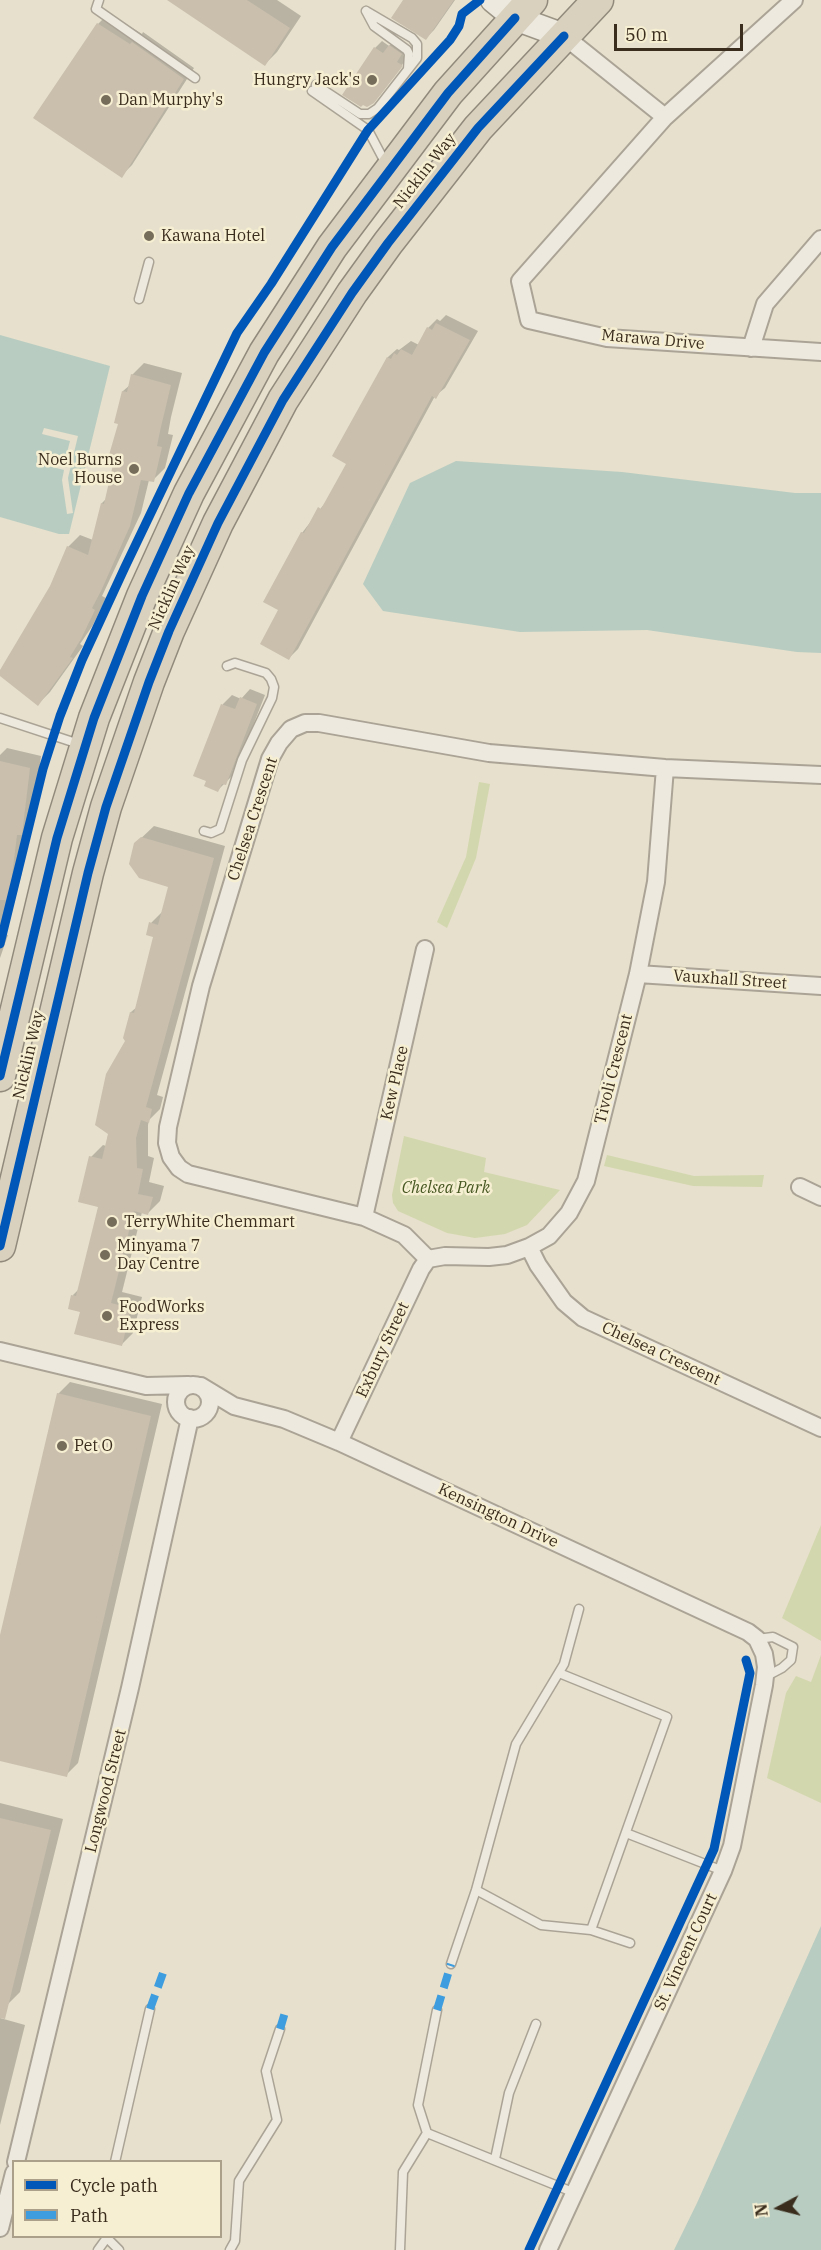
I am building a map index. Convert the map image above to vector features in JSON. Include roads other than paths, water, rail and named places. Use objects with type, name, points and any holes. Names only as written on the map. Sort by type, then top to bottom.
[{"type":"highway","name":"Nicklin Way","points":[[0,1246],[106,807],[149,681],[213,532],[283,400],[352,293],[388,243],[478,128],[598,0]]},
{"type":"highway","name":"Nicklin Way","points":[[0,1076],[57,838],[86,746],[141,596],[184,502],[217,437],[285,318],[338,239],[389,169],[520,4]]},
{"type":"main road","points":[[520,4],[564,36]]},
{"type":"street","name":"Marawa Drive","points":[[794,0],[665,117],[520,281],[529,320],[607,338],[821,352]]},
{"type":"street","points":[[564,36],[665,117]]},
{"type":"street","points":[[751,348],[765,304],[821,239]]},
{"type":"street","name":"Chelsea Crescent","points":[[428,1259],[404,1235],[364,1217],[188,1174],[179,1168],[171,1157],[167,1143],[168,1127],[201,986],[270,759],[279,743],[291,729],[305,723],[318,723],[489,753],[665,768],[821,775]]},
{"type":"street","name":"Tivoli Crescent","points":[[428,1259],[445,1256],[507,1255],[529,1247],[549,1236],[569,1213],[585,1181],[638,974],[656,882],[665,768]]},
{"type":"street","name":"Kew Place","points":[[364,1217],[425,948]]},
{"type":"street","name":"Vauxhall Street","points":[[638,974],[821,986]]},
{"type":"street","points":[[800,1187],[821,1197]]},
{"type":"street","name":"Chelsea Crescent","points":[[529,1247],[538,1265],[564,1302],[583,1318],[821,1428]]},
{"type":"street","name":"Exbury Street","points":[[339,1442],[421,1269],[428,1259]]},
{"type":"street","points":[[0,1351],[146,1386],[194,1385],[209,1396],[208,1410],[197,1418],[183,1416],[176,1405],[146,1386]]},
{"type":"street","points":[[176,1405],[178,1393],[194,1385]]},
{"type":"street","name":"Kensington Drive","points":[[194,1385],[234,1406],[284,1419],[339,1442],[748,1632],[757,1639]]},
{"type":"street","name":"Kensington Drive","points":[[208,1410],[234,1406]]},
{"type":"street","name":"Longwood Street","points":[[16,2160],[130,1688],[190,1418]]},
{"type":"street","name":"St. Vincent Court","points":[[548,2250],[723,1872],[732,1846],[765,1678],[764,1654],[757,1639]]},
{"type":"street","points":[[0,2228],[12,2181]]},
{"type":"lane","points":[[99,0],[96,9],[195,78]]},
{"type":"lane","points":[[366,11],[412,39],[417,44],[417,58],[378,108],[364,115],[314,88],[368,130],[389,169]]},
{"type":"lane","points":[[139,299],[149,262]]},
{"type":"lane","points":[[204,831],[211,833],[220,829],[242,760],[272,698],[274,687],[266,673],[235,663],[227,666]]},
{"type":"lane","points":[[0,718],[86,746]]},
{"type":"lane","points":[[451,1964],[476,1890],[516,1744],[564,1664],[579,1609]]},
{"type":"lane","points":[[757,1639],[773,1637],[793,1647],[791,1660],[765,1678]]},
{"type":"lane","points":[[559,1673],[667,1717],[591,1930]]},
{"type":"lane","points":[[626,1833],[723,1872]]},
{"type":"lane","points":[[476,1890],[541,1925],[591,1930],[630,1943]]},
{"type":"lane","points":[[115,2160],[150,2009]]},
{"type":"lane","points":[[400,2250],[403,2172],[427,2133],[418,2105],[437,2010]]},
{"type":"lane","points":[[495,2159],[509,2093],[536,2024]]},
{"type":"lane","points":[[230,2250],[235,2241],[239,2181],[277,2120],[266,2071],[280,2029]]},
{"type":"lane","points":[[427,2133],[576,2193]]},
{"type":"lane","points":[[98,2250],[105,2238],[119,2250]]},
{"type":"place","name":"Hungry Jack's","points":[[372,80]]},
{"type":"place","name":"Dan Murphy's","points":[[106,100]]},
{"type":"place","name":"Kawana Hotel","points":[[149,236]]},
{"type":"place","name":"Noel Burns House","points":[[134,469]]},
{"type":"place","name":"TerryWhite Chemmart","points":[[112,1222]]},
{"type":"place","name":"Minyama 7 Day Centre","points":[[105,1255]]},
{"type":"place","name":"FoodWorks Express","points":[[107,1316]]},
{"type":"place","name":"Pet O","points":[[62,1446]]},
{"type":"park label","name":"Chelsea Park","points":[[446,1188]]}]
